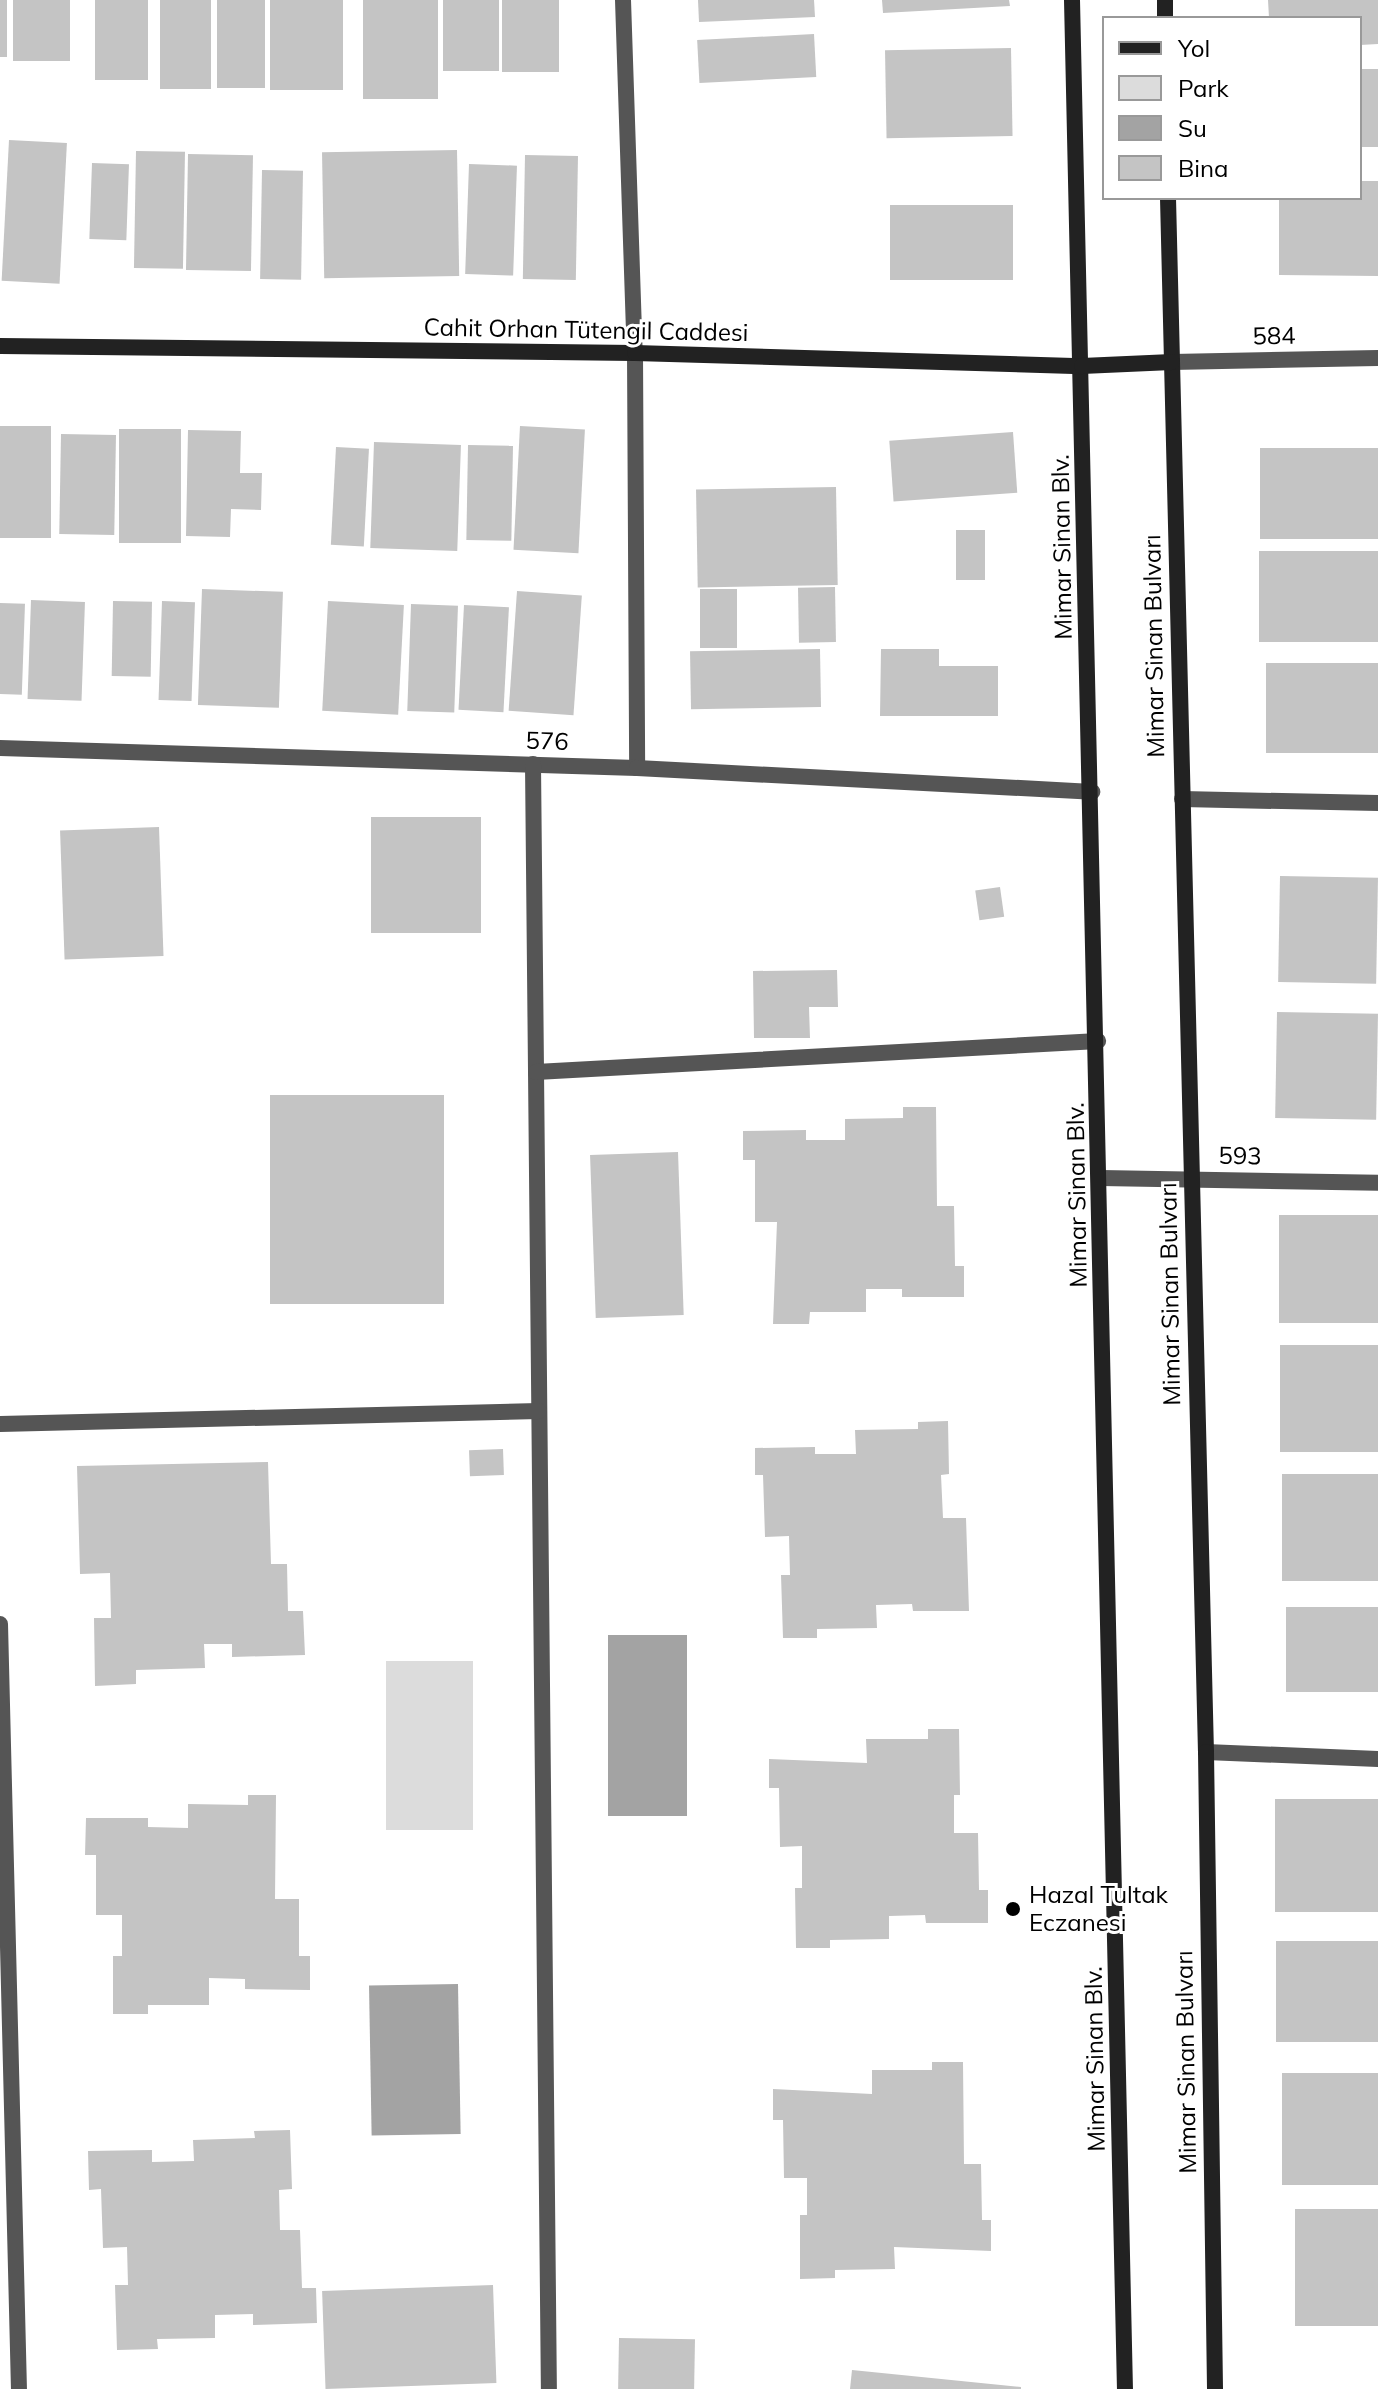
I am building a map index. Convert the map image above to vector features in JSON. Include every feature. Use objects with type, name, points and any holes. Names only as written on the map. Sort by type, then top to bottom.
[{"type":"street","points":[[623,0],[635,353],[637,768]]},
{"type":"street","name":"Mimar Sinan Blv.","points":[[1072,0],[1098,1041],[1125,2389]]},
{"type":"street","name":"Mimar Sinan Bulvarı","points":[[1168,200],[1206,1752],[1215,2389]]},
{"type":"street","name":"Cahit Orhan Tütengil Caddesi","points":[[0,346],[635,353],[1082,366],[1172,362]]},
{"type":"street","name":"584","points":[[1172,362],[1378,358]]},
{"type":"street","name":"576","points":[[0,748],[637,768],[1092,792]]},
{"type":"street","points":[[533,764],[549,2389]]},
{"type":"street","points":[[1182,799],[1378,803]]},
{"type":"street","points":[[536,1072],[1098,1041]]},
{"type":"street","name":"593","points":[[1101,1178],[1378,1183]]},
{"type":"street","points":[[0,1424],[539,1411]]},
{"type":"street","points":[[0,1624],[19,2389]]},
{"type":"street","points":[[1206,1752],[1378,1759]]},
{"type":"green space","points":[[386,1661],[473,1661],[473,1830],[386,1830]]},
{"type":"water","points":[[608,1635],[687,1635],[687,1816],[608,1816]]},
{"type":"water","points":[[458,1984],[461,2134],[372,2136],[369,1986]]},
{"type":"building","points":[[0,0],[7,0],[7,57],[0,57]]},
{"type":"building","points":[[13,0],[70,0],[70,61],[13,61]]},
{"type":"building","points":[[95,0],[148,0],[148,80],[95,80]]},
{"type":"building","points":[[160,0],[211,0],[211,89],[160,89]]},
{"type":"building","points":[[217,0],[265,0],[265,88],[217,88]]},
{"type":"building","points":[[270,0],[343,0],[343,90],[270,90]]},
{"type":"building","points":[[363,0],[438,0],[438,99],[363,99]]},
{"type":"building","points":[[443,0],[499,0],[499,71],[443,71]]},
{"type":"building","points":[[502,0],[559,0],[559,72],[502,72]]},
{"type":"building","points":[[698,0],[814,0],[815,17],[699,22]]},
{"type":"building","points":[[882,0],[1009,0],[1010,6],[883,13]]},
{"type":"building","points":[[1268,0],[1378,0],[1378,44],[1362,45],[1362,16],[1269,16]]},
{"type":"building","points":[[814,34],[816,77],[699,83],[697,40]]},
{"type":"building","points":[[1011,48],[1013,136],[887,138],[885,50]]},
{"type":"building","points":[[1362,69],[1378,69],[1378,147],[1362,147]]},
{"type":"building","points":[[9,140],[67,143],[60,284],[2,281]]},
{"type":"building","points":[[457,150],[459,276],[324,278],[322,152]]},
{"type":"building","points":[[136,151],[185,152],[183,269],[134,268]]},
{"type":"building","points":[[188,154],[253,155],[251,271],[186,270]]},
{"type":"building","points":[[525,155],[578,156],[576,280],[523,279]]},
{"type":"building","points":[[92,163],[129,164],[126,240],[89,239]]},
{"type":"building","points":[[469,164],[517,166],[513,276],[465,274]]},
{"type":"building","points":[[262,170],[303,171],[301,280],[260,279]]},
{"type":"building","points":[[1362,181],[1378,181],[1378,276],[1279,275],[1279,200],[1362,200]]},
{"type":"building","points":[[890,205],[1013,205],[1013,280],[890,280]]},
{"type":"building","points":[[0,426],[51,426],[51,538],[0,538]]},
{"type":"building","points":[[520,426],[585,429],[578,553],[514,550]]},
{"type":"building","points":[[119,429],[181,429],[181,543],[119,543]]},
{"type":"building","points":[[188,430],[241,431],[240,473],[262,473],[261,510],[231,509],[230,537],[186,536]]},
{"type":"building","points":[[1013,432],[1017,493],[894,502],[889,441]]},
{"type":"building","points":[[61,434],[116,435],[114,535],[59,534]]},
{"type":"building","points":[[374,442],[461,445],[457,551],[370,548]]},
{"type":"building","points":[[468,445],[513,446],[511,541],[466,540]]},
{"type":"building","points":[[336,447],[369,449],[364,547],[331,545]]},
{"type":"building","points":[[1260,448],[1378,448],[1378,539],[1260,539]]},
{"type":"building","points":[[836,487],[838,585],[698,587],[696,489]]},
{"type":"building","points":[[956,530],[985,530],[985,580],[956,580]]},
{"type":"building","points":[[1259,551],[1378,551],[1378,642],[1259,642]]},
{"type":"building","points":[[835,587],[836,642],[799,643],[798,588]]},
{"type":"building","points":[[202,589],[283,592],[279,708],[198,705]]},
{"type":"building","points":[[700,589],[737,589],[737,648],[700,648]]},
{"type":"building","points":[[517,591],[582,596],[573,715],[509,711]]},
{"type":"building","points":[[31,600],[85,602],[82,701],[28,699]]},
{"type":"building","points":[[113,601],[152,602],[151,677],[112,676]]},
{"type":"building","points":[[162,601],[195,602],[192,701],[159,700]]},
{"type":"building","points":[[328,601],[404,605],[398,715],[322,711]]},
{"type":"building","points":[[0,603],[25,604],[22,695],[0,694]]},
{"type":"building","points":[[411,604],[458,606],[454,713],[407,711]]},
{"type":"building","points":[[464,605],[509,607],[503,712],[459,710]]},
{"type":"building","points":[[820,649],[821,707],[691,709],[690,651]]},
{"type":"building","points":[[881,649],[939,649],[939,666],[998,666],[998,716],[880,716]]},
{"type":"building","points":[[1266,663],[1378,663],[1378,753],[1266,753]]},
{"type":"building","points":[[371,817],[481,817],[481,933],[371,933]]},
{"type":"building","points":[[159,827],[164,956],[65,959],[60,830]]},
{"type":"building","points":[[1280,876],[1378,878],[1376,984],[1278,982]]},
{"type":"building","points":[[1000,887],[1004,917],[979,920],[975,890]]},
{"type":"building","points":[[837,970],[838,1007],[809,1007],[810,1038],[754,1038],[753,971]]},
{"type":"building","points":[[1277,1012],[1378,1014],[1376,1120],[1275,1118]]},
{"type":"building","points":[[270,1095],[444,1095],[444,1304],[270,1304]]},
{"type":"building","points":[[903,1107],[936,1107],[937,1206],[954,1206],[955,1266],[964,1266],[964,1297],[902,1297],[902,1289],[866,1289],[866,1312],[810,1312],[809,1324],[773,1324],[777,1222],[755,1222],[755,1160],[743,1160],[743,1131],[806,1130],[806,1140],[845,1140],[845,1119],[903,1118]]},
{"type":"building","points":[[678,1152],[684,1315],[596,1318],[590,1155]]},
{"type":"building","points":[[1279,1215],[1378,1215],[1378,1323],[1279,1323]]},
{"type":"building","points":[[1280,1345],[1378,1345],[1378,1452],[1280,1452]]},
{"type":"building","points":[[948,1421],[949,1474],[941,1475],[943,1518],[966,1518],[969,1611],[913,1611],[912,1604],[876,1605],[877,1628],[817,1629],[817,1638],[783,1638],[781,1575],[790,1575],[789,1536],[765,1537],[763,1475],[755,1475],[755,1448],[815,1447],[815,1454],[856,1454],[855,1430],[918,1429],[918,1422]]},
{"type":"building","points":[[503,1449],[504,1475],[470,1476],[469,1450]]},
{"type":"building","points":[[268,1462],[271,1564],[287,1564],[288,1611],[303,1611],[305,1655],[232,1657],[232,1644],[204,1644],[205,1668],[136,1670],[136,1684],[95,1686],[94,1618],[111,1618],[110,1573],[80,1574],[77,1466]]},
{"type":"building","points":[[1282,1474],[1378,1474],[1378,1581],[1282,1581]]},
{"type":"building","points":[[1286,1607],[1378,1607],[1378,1692],[1286,1692]]},
{"type":"building","points":[[928,1729],[959,1729],[960,1795],[954,1795],[954,1833],[978,1833],[979,1890],[988,1890],[988,1923],[926,1923],[925,1915],[889,1916],[889,1939],[830,1940],[830,1948],[796,1948],[795,1888],[802,1888],[802,1846],[780,1847],[779,1788],[769,1788],[769,1759],[867,1763],[866,1739],[928,1739]]},
{"type":"building","points":[[248,1795],[276,1795],[275,1899],[299,1899],[299,1956],[310,1956],[310,1990],[245,1989],[245,1979],[209,1978],[209,2005],[148,2005],[148,2014],[113,2014],[113,1956],[122,1956],[122,1915],[96,1915],[96,1855],[85,1855],[86,1818],[148,1818],[148,1827],[188,1828],[188,1804],[248,1805]]},
{"type":"building","points":[[1275,1799],[1378,1799],[1378,1912],[1275,1912]]},
{"type":"building","points":[[1276,1941],[1378,1941],[1378,2042],[1276,2042]]},
{"type":"building","points":[[932,2062],[963,2062],[964,2164],[981,2164],[982,2220],[991,2220],[991,2251],[894,2247],[895,2269],[835,2270],[835,2278],[800,2279],[800,2215],[807,2215],[807,2178],[784,2178],[783,2120],[773,2120],[773,2089],[872,2094],[872,2070],[932,2070]]},
{"type":"building","points":[[1282,2073],[1378,2073],[1378,2185],[1282,2185]]},
{"type":"building","points":[[290,2130],[292,2189],[279,2190],[280,2230],[300,2230],[302,2288],[316,2288],[317,2323],[253,2325],[253,2314],[215,2315],[215,2338],[157,2339],[158,2349],[117,2350],[115,2285],[128,2285],[127,2247],[103,2248],[101,2189],[89,2190],[88,2151],[152,2150],[152,2162],[194,2161],[193,2140],[255,2138],[254,2131]]},
{"type":"building","points":[[1295,2209],[1378,2209],[1378,2326],[1295,2326]]},
{"type":"building","points":[[493,2285],[496,2383],[326,2389],[322,2291]]},
{"type":"building","points":[[619,2338],[695,2339],[694,2389],[618,2389]]},
{"type":"building","points":[[852,2370],[1021,2387],[1021,2389],[850,2389]]},
{"type":"place","name":"Hazal Tultak Eczanesi","points":[[1013,1909]]}]
